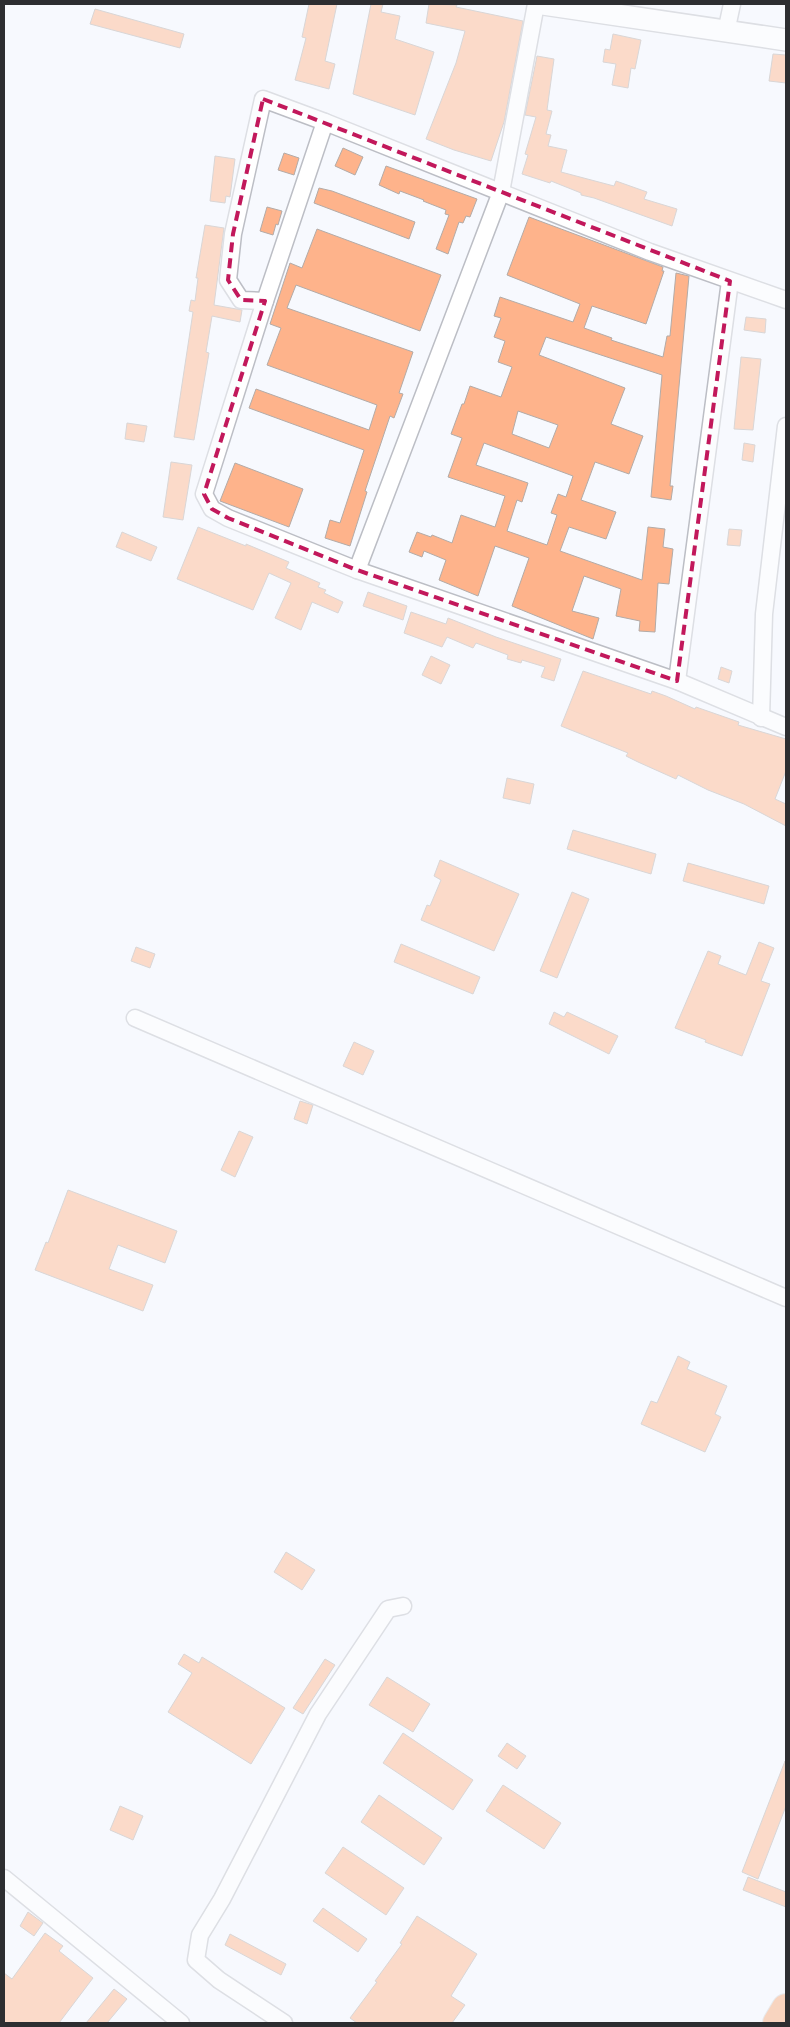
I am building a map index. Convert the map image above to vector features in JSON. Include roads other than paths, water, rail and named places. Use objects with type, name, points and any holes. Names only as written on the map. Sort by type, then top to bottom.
[{"type":"highway","points":[[777,2023],[786,2008]]},
{"type":"street","points":[[357,570],[501,192],[536,4]]},
{"type":"street","points":[[543,4],[626,10],[726,32],[786,40]]},
{"type":"street","points":[[726,32],[732,4]]},
{"type":"street","points":[[265,301],[241,300],[228,280],[233,234],[263,99],[650,252],[786,300]]},
{"type":"street","points":[[325,122],[265,301],[204,494],[212,508],[228,518],[357,570],[677,681],[786,727]]},
{"type":"street","points":[[677,681],[730,281]]},
{"type":"street","points":[[761,718],[764,614],[786,426]]},
{"type":"street","points":[[135,1018],[786,1298]]},
{"type":"street","points":[[284,2023],[219,1980],[196,1960],[200,1936],[222,1899],[318,1714],[388,1610],[403,1606]]},
{"type":"street","points":[[4,1878],[181,2023]]}]
